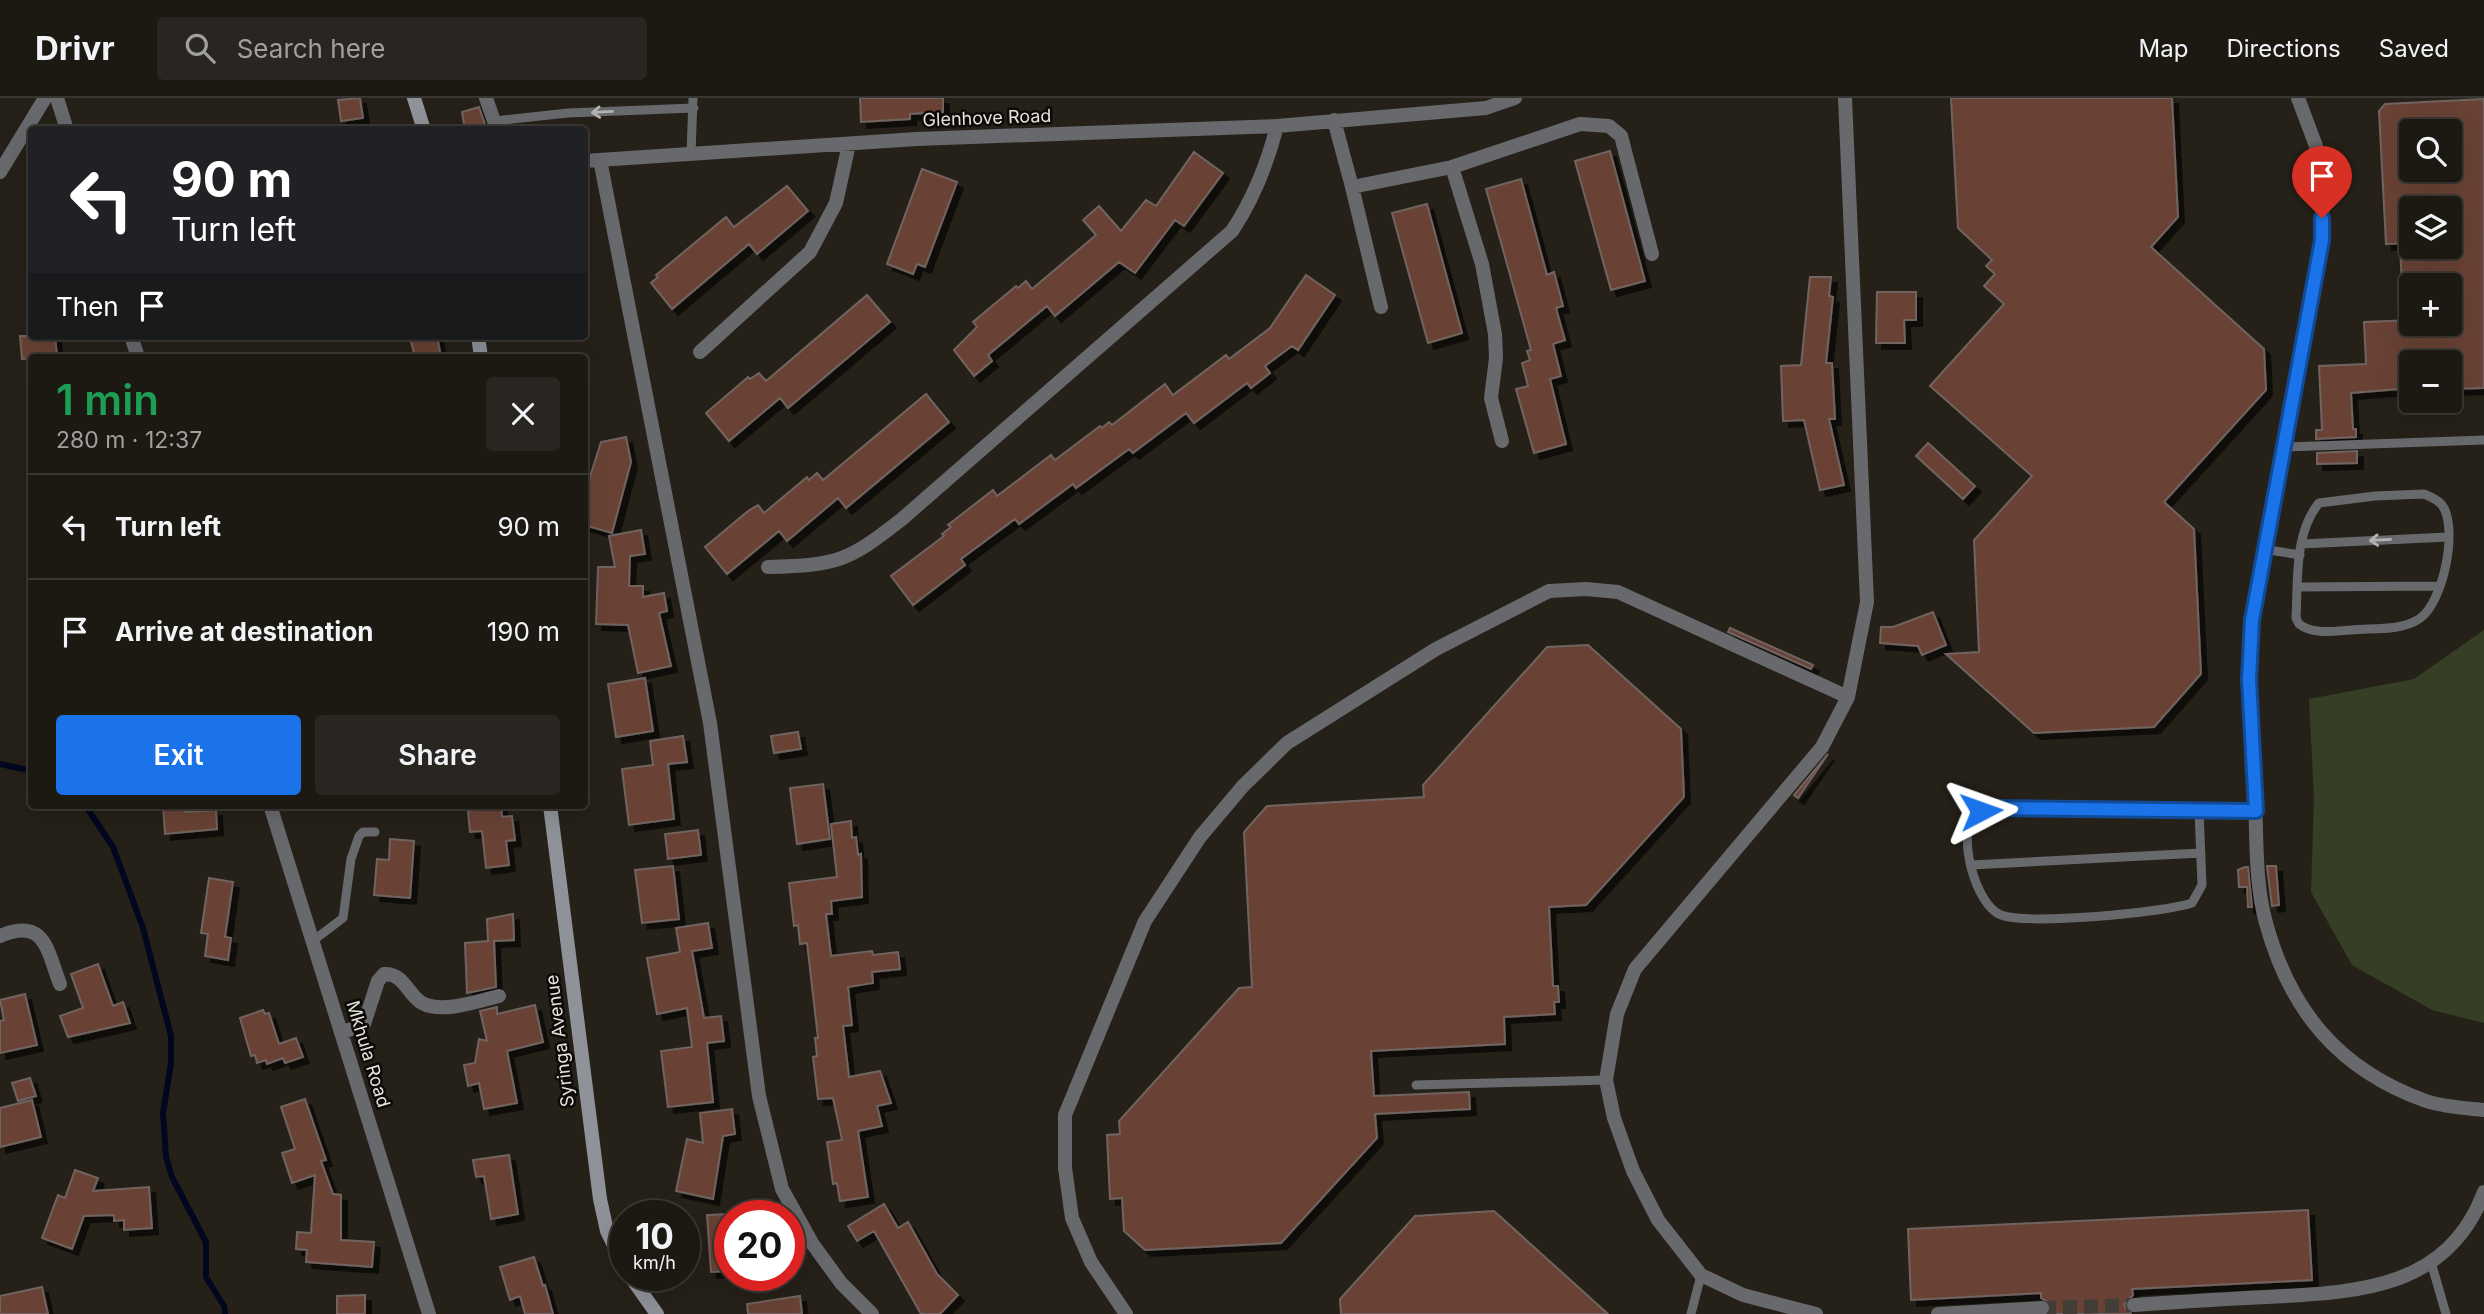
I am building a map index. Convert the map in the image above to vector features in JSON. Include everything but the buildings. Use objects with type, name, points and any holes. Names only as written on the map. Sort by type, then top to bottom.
[{"type":"street","points":[[28,126],[45,98]]},
{"type":"street","points":[[57,98],[65,126]]},
{"type":"street","points":[[414,98],[423,126]]},
{"type":"street","points":[[486,98],[495,125]]},
{"type":"street","name":"Glenhove Road","points":[[592,160],[849,144],[1277,126],[1486,108],[1515,98]]},
{"type":"street","points":[[1816,1314],[1743,1295],[1701,1275],[1658,1220],[1633,1171],[1614,1118],[1606,1080],[1618,1014],[1635,969],[1822,747],[1848,697],[1867,603],[1845,98]]},
{"type":"street","points":[[2298,98],[2316,146],[2323,197],[2322,240],[2252,620],[2249,679],[2256,811],[2266,922],[2292,993],[2321,1035],[2348,1062],[2390,1086],[2428,1102],[2484,1111]]},
{"type":"street","points":[[1334,120],[1381,307]]},
{"type":"street","points":[[1352,187],[1452,167],[1580,124],[1609,126],[1621,136],[1652,254]]},
{"type":"street","points":[[0,173],[28,126]]},
{"type":"street","points":[[768,567],[838,561],[862,549],[912,510],[1232,231],[1249,206],[1266,168],[1277,126]]},
{"type":"street","points":[[700,352],[810,253],[836,203],[849,144]]},
{"type":"street","points":[[592,160],[709,723],[759,1096],[782,1188],[812,1243],[841,1283],[872,1314]]},
{"type":"street","points":[[1452,167],[1482,264],[1495,334],[1496,358],[1491,398],[1502,441]]},
{"type":"street","points":[[1126,1314],[1091,1262],[1072,1218],[1065,1168],[1065,1115],[1145,921],[1200,836],[1243,786],[1287,743],[1436,649],[1549,591],[1586,589],[1618,593],[1848,697]]},
{"type":"street","name":"Mkhula Road","points":[[271,809],[429,1314]]},
{"type":"street","name":"Syringa Avenue","points":[[551,809],[600,1199],[609,1235]]},
{"type":"street","points":[[0,936],[21,929],[36,932],[44,942],[60,984]]},
{"type":"street","points":[[341,1033],[364,1024],[378,981],[384,974],[398,977],[422,1003],[433,1006],[499,996]]},
{"type":"street","points":[[2134,1304],[2158,1308],[2351,1292],[2393,1281],[2431,1262],[2476,1212],[2484,1192]]},
{"type":"street","points":[[641,1291],[657,1314]]},
{"type":"street","points":[[1938,1314],[2042,1308]]},
{"type":"lane","points":[[495,125],[568,113],[694,103],[691,154]]},
{"type":"lane","points":[[2283,447],[2484,440]]},
{"type":"lane","points":[[2424,494],[2441,504],[2446,513],[2448,537],[2441,586],[2430,610],[2408,624],[2318,631],[2299,624],[2296,618],[2301,544],[2312,511],[2319,503],[2375,496],[2424,494]]},
{"type":"lane","points":[[2301,544],[2448,537]]},
{"type":"lane","points":[[2263,549],[2300,555]]},
{"type":"lane","points":[[2298,587],[2441,586]]},
{"type":"lane","points":[[2199,811],[2202,885],[2192,903],[2178,908],[2101,916],[2012,918],[1999,915],[1981,899],[1973,881],[1969,826],[1973,817],[1981,811],[1994,808],[2256,811]]},
{"type":"lane","points":[[314,940],[343,918],[354,847],[363,832],[375,832]]},
{"type":"lane","points":[[1971,865],[2201,853]]},
{"type":"lane","points":[[1416,1085],[1606,1080]]},
{"type":"lane","points":[[2431,1262],[2446,1314]]},
{"type":"lane","points":[[1691,1314],[1701,1275]]},
{"type":"green space","points":[[2484,630],[2484,1023],[2432,1010],[2352,965],[2311,892],[2314,797],[2309,699],[2414,679]]},
{"type":"waterway","points":[[0,764],[28,770]]},
{"type":"waterway","points":[[88,809],[113,847],[143,928],[171,1036],[171,1063],[163,1113],[166,1157],[172,1177],[206,1242],[206,1277],[224,1306],[225,1314]]},
{"type":"tunnel","points":[[2042,1308],[2134,1305]]},
{"type":"route","points":[[1981,811],[1994,808],[2256,811],[2249,679],[2252,620],[2322,240],[2322,218]]}]
